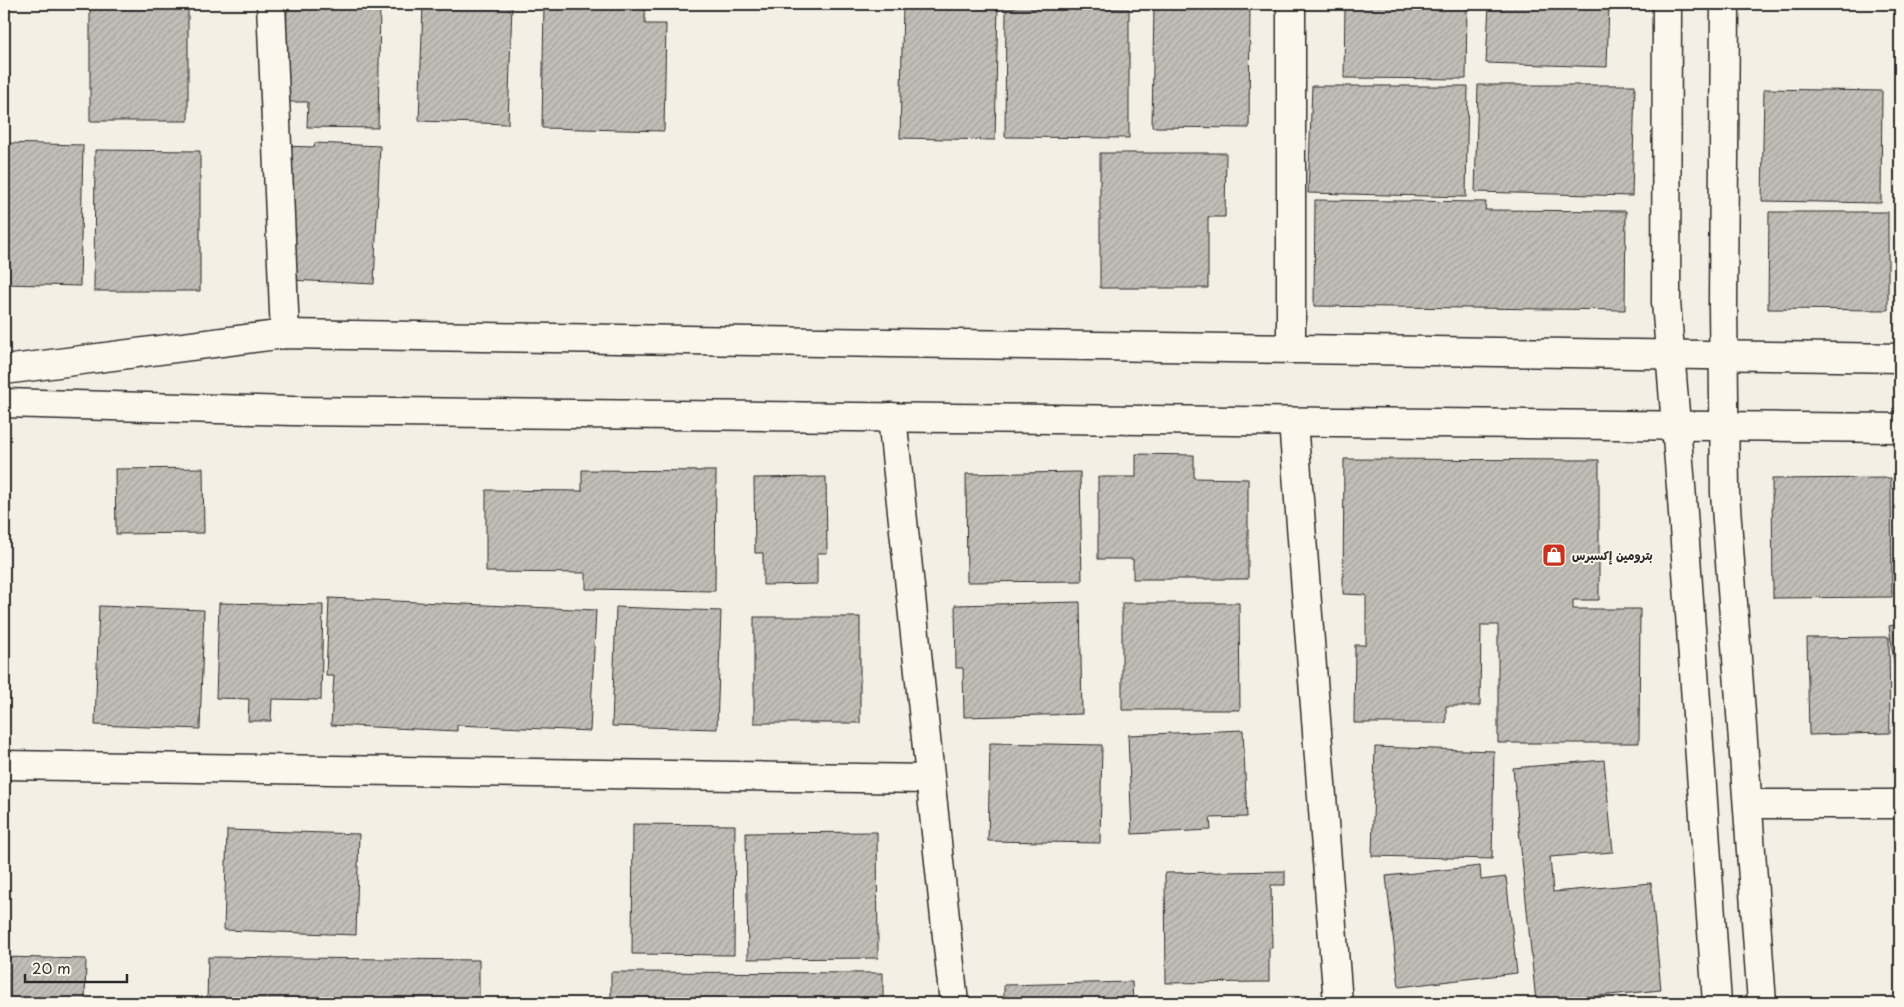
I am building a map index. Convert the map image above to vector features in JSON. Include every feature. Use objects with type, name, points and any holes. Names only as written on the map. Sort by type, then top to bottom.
[{"type":"street","points":[[271,4],[285,334]]},
{"type":"street","points":[[1291,4],[1291,349]]},
{"type":"street","points":[[1667,4],[1666,302],[1717,1003]]},
{"type":"street","points":[[1725,4],[1725,494],[1762,1003]]},
{"type":"street","points":[[4,370],[285,334],[1900,358]]},
{"type":"street","points":[[4,403],[293,411],[1900,428]]},
{"type":"street","points":[[892,418],[954,1003]]},
{"type":"street","points":[[1293,422],[1338,1003]]},
{"type":"street","points":[[4,764],[929,778]]},
{"type":"street","points":[[1748,804],[1900,804]]},
{"type":"building","points":[[90,4],[188,4],[188,121],[90,121]]},
{"type":"building","points":[[287,4],[380,4],[378,128],[307,127],[308,102],[285,102]]},
{"type":"building","points":[[423,4],[512,4],[508,124],[419,121]]},
{"type":"building","points":[[544,4],[645,4],[645,24],[666,24],[664,131],[542,128]]},
{"type":"building","points":[[903,4],[998,4],[995,140],[900,138]]},
{"type":"building","points":[[1154,4],[1250,4],[1249,128],[1152,127]]},
{"type":"building","points":[[1345,4],[1467,4],[1466,79],[1344,78]]},
{"type":"building","points":[[1489,4],[1609,4],[1607,67],[1486,63]]},
{"type":"building","points":[[1006,8],[1129,9],[1129,138],[1005,137]]},
{"type":"building","points":[[1478,85],[1635,85],[1632,196],[1475,192]]},
{"type":"building","points":[[1312,86],[1468,86],[1466,197],[1308,193]]},
{"type":"building","points":[[1764,89],[1882,91],[1881,203],[1762,201]]},
{"type":"building","points":[[1898,97],[1900,97],[1900,195],[1898,195]]},
{"type":"building","points":[[4,143],[83,145],[80,286],[4,284]]},
{"type":"building","points":[[315,143],[380,146],[374,284],[289,280],[282,146],[314,147]]},
{"type":"building","points":[[95,150],[200,151],[200,291],[94,291]]},
{"type":"building","points":[[1100,153],[1226,153],[1225,217],[1208,217],[1208,288],[1100,288]]},
{"type":"building","points":[[1315,200],[1486,202],[1485,210],[1626,211],[1625,310],[1314,306]]},
{"type":"building","points":[[1769,212],[1888,212],[1888,310],[1768,309]]},
{"type":"building","points":[[1136,454],[1194,455],[1194,478],[1248,479],[1248,579],[1133,579],[1133,559],[1098,559],[1098,477],[1136,477]]},
{"type":"building","points":[[1344,459],[1599,460],[1599,600],[1573,600],[1573,609],[1640,609],[1639,743],[1498,743],[1498,625],[1481,625],[1480,706],[1446,706],[1446,723],[1354,723],[1355,645],[1366,645],[1366,595],[1343,594]]},
{"type":"building","points":[[203,468],[204,533],[116,534],[115,469]]},
{"type":"building","points":[[582,470],[716,471],[715,591],[586,589],[586,573],[486,572],[486,490],[582,491]]},
{"type":"building","points":[[1080,472],[1082,581],[967,582],[966,474]]},
{"type":"building","points":[[826,477],[827,553],[817,553],[817,584],[763,585],[763,553],[755,553],[754,478]]},
{"type":"building","points":[[1891,478],[1892,597],[1773,598],[1772,479]]},
{"type":"building","points":[[329,598],[596,610],[590,731],[457,725],[457,731],[331,725],[334,676],[326,676]]},
{"type":"building","points":[[1080,602],[1082,714],[964,717],[963,668],[956,668],[955,605]]},
{"type":"building","points":[[219,603],[323,605],[321,700],[272,699],[271,721],[248,721],[249,699],[216,698]]},
{"type":"building","points":[[1122,603],[1239,603],[1240,710],[1122,710]]},
{"type":"building","points":[[99,606],[204,610],[200,729],[95,725]]},
{"type":"building","points":[[616,607],[721,611],[717,729],[612,726]]},
{"type":"building","points":[[754,617],[860,617],[860,723],[754,723]]},
{"type":"building","points":[[1900,624],[1900,706],[1889,626]]},
{"type":"building","points":[[1889,637],[1890,733],[1809,735],[1807,638]]},
{"type":"building","points":[[1243,730],[1247,817],[1210,818],[1211,830],[1132,834],[1128,735]]},
{"type":"building","points":[[990,743],[1102,745],[1100,843],[988,841]]},
{"type":"building","points":[[1375,747],[1494,751],[1492,859],[1372,856]]},
{"type":"building","points":[[1604,760],[1613,852],[1550,857],[1553,892],[1651,883],[1661,990],[1536,1002],[1513,768]]},
{"type":"building","points":[[633,824],[735,825],[734,955],[632,954]]},
{"type":"building","points":[[227,830],[359,834],[356,935],[224,930]]},
{"type":"building","points":[[877,832],[878,958],[748,959],[746,833]]},
{"type":"building","points":[[1480,866],[1481,880],[1506,877],[1517,973],[1399,987],[1386,876]]},
{"type":"building","points":[[1285,871],[1285,885],[1271,885],[1272,948],[1269,948],[1269,982],[1166,983],[1165,873]]},
{"type":"building","points":[[4,957],[86,959],[85,1003],[4,1003]]},
{"type":"building","points":[[208,957],[479,960],[479,1003],[207,1003]]},
{"type":"building","points":[[611,972],[883,973],[883,1003],[611,1003]]},
{"type":"building","points":[[1132,982],[1133,1003],[1004,1003],[1004,985]]},
{"type":"place","name":"بترومين إكسبرس","points":[[1554,555]]}]
